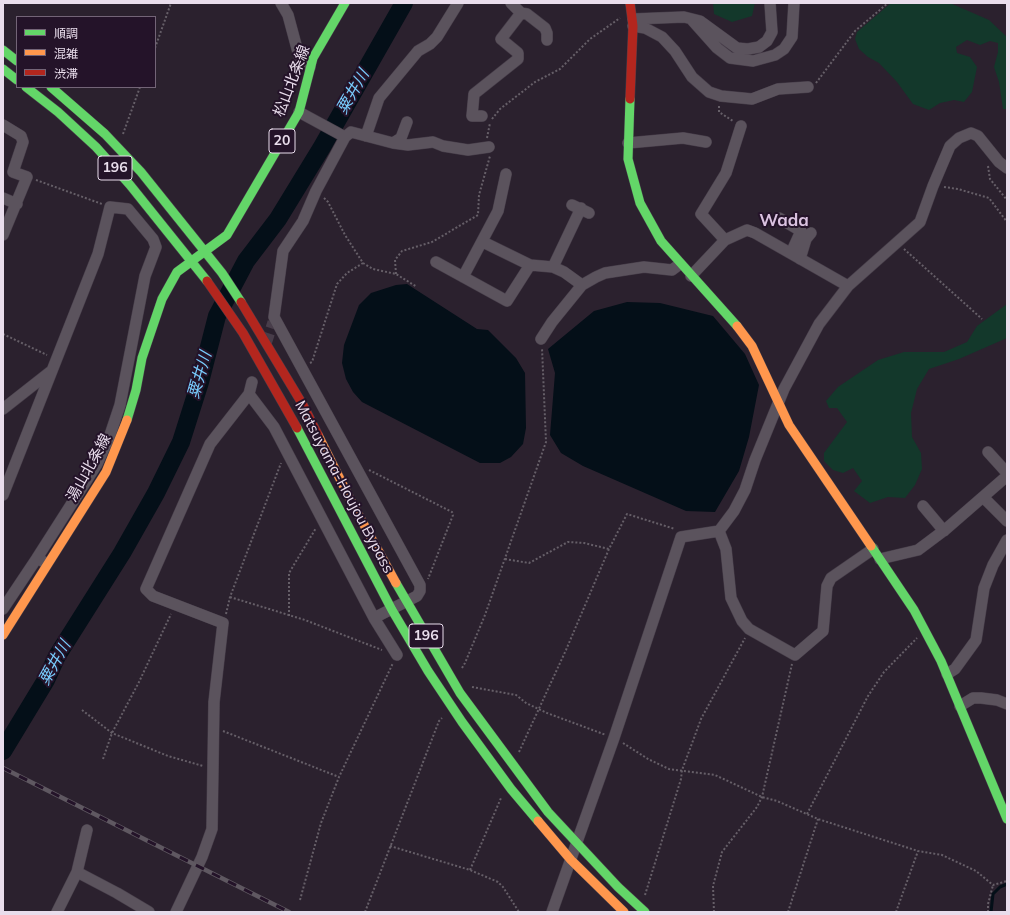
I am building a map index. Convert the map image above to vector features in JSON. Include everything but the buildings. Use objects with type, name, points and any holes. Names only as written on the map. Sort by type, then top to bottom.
[{"type":"main road","name":"松山北条線","points":[[192,261],[227,235],[299,112],[313,58],[345,3]]},
{"type":"main road","points":[[632,12],[628,159],[640,203],[661,241],[680,264],[729,315],[752,346],[778,405],[804,449],[914,610],[947,674],[1007,819]]},
{"type":"main road","points":[[3,50],[16,60]]},
{"type":"main road","points":[[3,69],[16,79]]},
{"type":"main road","name":"Matsuyama-Houjou Bypass","points":[[27,88],[58,112],[96,147],[173,237],[207,281],[243,333],[290,414],[392,610],[428,671],[511,789],[571,860],[624,912]]},
{"type":"main road","name":"Matsuyama-Houjou Bypass","points":[[52,88],[114,144],[141,172],[222,273],[256,326],[303,405],[352,503],[406,602],[460,694],[548,812],[576,843],[642,909]]},
{"type":"main road","name":"湯山北条線","points":[[3,635],[106,472],[124,432],[136,390],[142,358],[162,299],[177,272],[192,261]]},
{"type":"street","points":[[281,3],[288,15],[299,56],[303,63],[310,67]]},
{"type":"street","points":[[366,136],[379,98],[418,51],[430,44],[437,37],[458,3]]},
{"type":"street","points":[[511,3],[521,13],[526,14],[545,28],[547,40]]},
{"type":"street","points":[[632,12],[684,17],[700,21],[737,48],[748,49],[759,47],[767,41],[772,32],[770,3]]},
{"type":"street","points":[[692,19],[717,48],[730,58],[753,61],[775,55],[784,49],[792,37],[794,3]]},
{"type":"street","points":[[632,12],[645,28],[662,36],[675,51],[692,77],[709,92],[721,96],[752,99],[778,89],[808,87]]},
{"type":"street","points":[[482,116],[472,116],[474,94],[518,59],[518,53],[501,39],[521,13]]},
{"type":"street","points":[[299,112],[344,136]]},
{"type":"street","points":[[393,143],[402,138],[407,122]]},
{"type":"street","points":[[3,125],[21,136],[23,142],[14,172],[27,177],[3,235]]},
{"type":"street","points":[[724,240],[702,214],[726,173],[741,126]]},
{"type":"street","points":[[374,618],[392,610],[416,596],[420,591],[420,585],[301,366],[273,320],[283,251],[303,221],[316,191],[344,136],[351,132],[393,143],[408,144],[433,142],[443,146],[468,150],[488,148]]},
{"type":"street","points":[[552,912],[614,738],[681,537],[719,531],[734,511],[745,490],[755,460],[784,389],[819,324],[848,286],[920,222],[950,146],[959,138],[971,133],[978,136],[988,146],[999,162],[1007,168]]},
{"type":"street","points":[[628,143],[683,138],[706,142]]},
{"type":"street","points":[[463,277],[483,242],[498,211],[507,180]]},
{"type":"street","points":[[3,198],[17,204]]},
{"type":"street","points":[[3,495],[98,254],[110,207],[128,209],[153,238],[156,247]]},
{"type":"street","points":[[553,268],[581,209]]},
{"type":"street","points":[[779,218],[801,232],[796,256]]},
{"type":"street","points":[[692,276],[724,240],[747,230],[755,233],[848,286]]},
{"type":"street","points":[[796,256],[811,233]]},
{"type":"street","points":[[3,609],[80,493],[109,438],[120,405],[145,276],[156,247],[173,237]]},
{"type":"street","points":[[483,242],[530,265],[553,268],[564,272],[582,285]]},
{"type":"street","points":[[441,261],[463,277],[508,301],[530,265]]},
{"type":"street","points":[[541,339],[552,322],[582,285],[605,273],[644,267],[672,270],[680,264]]},
{"type":"street","points":[[3,408],[51,372]]},
{"type":"street","points":[[176,912],[202,857],[212,830],[214,702],[223,623],[153,596],[146,589],[210,444],[249,394],[252,382]]},
{"type":"street","points":[[249,394],[274,427],[374,618],[397,655]]},
{"type":"street","points":[[880,559],[918,550],[944,531],[1007,474],[988,452]]},
{"type":"street","points":[[983,497],[1007,521]]},
{"type":"street","points":[[923,506],[944,531]]},
{"type":"street","points":[[719,531],[726,549],[731,598],[742,621],[749,629],[795,655],[822,631],[827,586],[832,578],[873,549]]},
{"type":"street","points":[[947,674],[955,669],[976,640],[984,588],[993,565],[1007,540]]},
{"type":"street","points":[[38,558],[48,564]]},
{"type":"street","points":[[960,706],[973,698],[997,700],[1007,704]]},
{"type":"street","points":[[57,912],[77,872],[87,830]]},
{"type":"street","points":[[77,872],[149,912]]},
{"type":"path","points":[[156,45],[171,3]]},
{"type":"path","points":[[808,87],[818,82],[855,30],[888,3]]},
{"type":"path","points":[[396,274],[395,260],[402,251],[432,242],[478,215],[479,195],[490,156],[488,148],[489,125],[500,109],[535,82],[560,69],[590,39],[624,15],[632,12]]},
{"type":"path","points":[[114,144],[124,133],[140,88]]},
{"type":"path","points":[[721,96],[719,112],[741,126]]},
{"type":"path","points":[[988,146],[990,179],[1007,200]]},
{"type":"path","points":[[27,177],[110,207]]},
{"type":"path","points":[[933,186],[958,189],[985,196],[989,198],[1007,222]]},
{"type":"path","points":[[316,191],[328,202],[345,235],[363,263],[373,269],[396,274],[417,287]]},
{"type":"path","points":[[897,243],[982,319]]},
{"type":"path","points":[[301,366],[312,362],[337,284],[347,273],[363,263]]},
{"type":"path","points":[[3,334],[56,359]]},
{"type":"path","points":[[449,676],[460,670],[465,663],[505,560],[546,442],[545,389],[541,339]]},
{"type":"path","points":[[223,623],[230,597],[286,451]]},
{"type":"path","points":[[354,463],[452,512],[453,515],[426,586],[420,591]]},
{"type":"path","points":[[509,761],[522,750],[609,549],[627,514],[679,531],[681,537]]},
{"type":"path","points":[[289,616],[289,573],[322,519]]},
{"type":"path","points":[[505,560],[529,563],[568,542],[584,543],[609,549]]},
{"type":"path","points":[[230,597],[289,616],[397,655],[339,777],[321,824],[300,900]]},
{"type":"path","points":[[103,759],[112,733],[139,682],[176,605]]},
{"type":"path","points":[[642,909],[681,779],[682,770],[701,718],[749,629]]},
{"type":"path","points":[[807,814],[868,696],[884,672],[924,629]]},
{"type":"path","points":[[714,912],[713,886],[722,852],[757,807],[762,797],[795,655]]},
{"type":"path","points":[[460,694],[474,686],[516,695],[539,710],[614,738],[648,759],[669,769],[715,775],[762,797],[818,819],[918,851],[942,855],[976,871],[993,885]]},
{"type":"path","points":[[365,912],[439,721],[453,708]]},
{"type":"path","points":[[82,710],[112,733],[168,756],[212,769]]},
{"type":"path","points":[[213,726],[339,777]]},
{"type":"path","points":[[470,870],[501,798],[511,789]]},
{"type":"path","points":[[788,912],[818,819]]},
{"type":"path","points":[[390,846],[470,870],[503,887],[519,912]]},
{"type":"path","points":[[896,912],[918,851]]},
{"type":"path","points":[[993,885],[1007,881]]},
{"type":"path","points":[[988,912],[988,904],[993,885]]},
{"type":"green space","points":[[713,3],[755,3],[752,16],[732,22],[714,14]]},
{"type":"green space","points":[[891,3],[950,3],[989,20],[1007,37],[1007,109],[1003,109],[999,82],[994,67],[998,52],[998,43],[990,41],[980,45],[967,40],[956,47],[957,53],[970,57],[977,67],[972,92],[964,102],[954,100],[940,103],[929,110],[913,104],[897,82],[879,63],[868,57],[859,49],[855,39],[857,32]]},
{"type":"green space","points":[[1007,304],[1007,338],[959,359],[929,369],[917,389],[911,413],[912,437],[921,453],[922,469],[915,485],[905,498],[888,497],[870,503],[854,491],[862,481],[853,468],[843,473],[833,470],[824,461],[824,453],[847,422],[837,408],[829,408],[826,401],[838,387],[878,360],[904,352],[944,352],[967,342],[977,326]]},
{"type":"shaded area","points":[[407,284],[477,329],[488,330],[516,358],[525,373],[526,428],[523,444],[511,457],[500,463],[480,463],[362,402],[353,392],[346,379],[342,363],[344,345],[359,305],[371,293],[396,285]]},
{"type":"shaded area","points":[[627,302],[660,303],[713,316],[745,354],[759,385],[749,437],[739,471],[715,512],[686,511],[583,466],[561,453],[550,435],[555,373],[548,349],[594,311]]},
{"type":"waterway","name":"粟井川","points":[[3,751],[46,680],[57,656],[122,553],[156,493],[181,442],[200,382],[217,316],[246,261],[278,219],[322,147],[404,3]]},
{"type":"waterway","points":[[991,912],[993,894],[1000,887],[1007,884]]},
{"type":"tunnel","points":[[266,344],[273,322]]},
{"type":"railway","points":[[3,768],[289,912]]},
{"type":"traffic: fast","points":[[193,260],[227,235],[299,112],[313,58],[345,3]]},
{"type":"traffic: fast","points":[[3,50],[16,60]]},
{"type":"traffic: fast","points":[[3,69],[16,79]]},
{"type":"traffic: fast","points":[[27,88],[58,112],[96,147],[130,185],[207,281]]},
{"type":"traffic: fast","points":[[52,88],[105,134],[141,172],[222,273],[241,302]]},
{"type":"traffic: fast","points":[[630,99],[628,159],[640,203],[661,241],[737,326]]},
{"type":"traffic: fast","points":[[127,420],[136,390],[142,358],[162,299],[177,272],[192,261]]},
{"type":"traffic: fast","points":[[297,428],[392,610],[428,671],[462,722],[511,789],[538,821]]},
{"type":"traffic: fast","points":[[871,546],[914,610],[941,661],[1007,819]]},
{"type":"traffic: fast","points":[[396,583],[460,693],[548,812],[618,887],[645,912]]},
{"type":"traffic: slow","points":[[737,326],[752,346],[789,425],[871,546]]},
{"type":"traffic: slow","points":[[3,635],[106,472],[127,420]]},
{"type":"traffic: slow","points":[[318,435],[352,503],[396,583]]},
{"type":"traffic: slow","points":[[538,821],[571,860],[624,912]]},
{"type":"traffic: jam","points":[[630,3],[633,26],[630,99]]},
{"type":"traffic: jam","points":[[207,281],[243,333],[297,428]]},
{"type":"traffic: jam","points":[[241,302],[303,405],[318,435]]},
{"type":"district","name":"Wada","points":[[784,221]]}]
